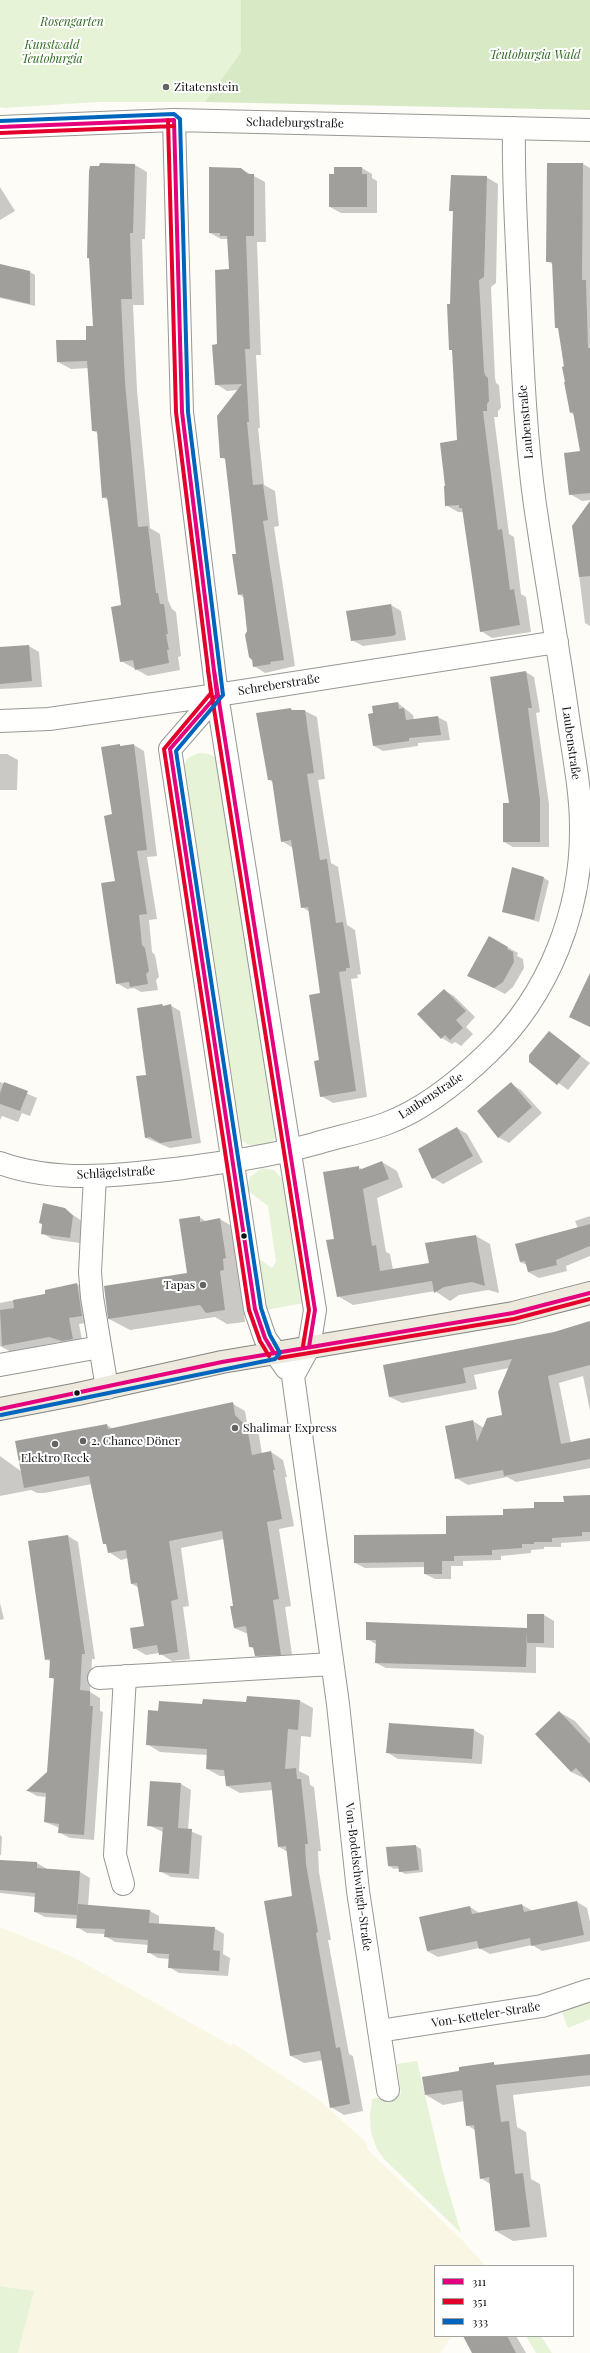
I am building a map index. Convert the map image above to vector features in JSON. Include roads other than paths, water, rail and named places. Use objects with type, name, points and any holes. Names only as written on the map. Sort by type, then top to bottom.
[{"type":"main road","points":[[0,1409],[107,1388],[222,1362],[513,1313],[590,1293]]},
{"type":"street","name":"Schadeburgstraße","points":[[0,127],[174,120],[590,130]]},
{"type":"street","points":[[174,120],[182,412],[217,695],[291,1150],[315,1310],[309,1347],[293,1376],[274,1353],[265,1338],[255,1309],[234,1161],[170,749],[217,695]]},
{"type":"street","name":"Laubenstraße","points":[[234,1161],[291,1150],[386,1123],[450,1087],[497,1045],[523,1014],[559,949],[570,919],[581,850],[579,793],[536,511],[525,413],[514,200],[514,128]]},
{"type":"street","name":"Schreberstraße","points":[[0,721],[49,719],[217,695],[557,642]]},
{"type":"street","name":"Schlägelstraße","points":[[0,1163],[21,1170],[56,1175],[95,1176],[149,1172],[234,1161]]},
{"type":"street","points":[[95,1176],[90,1272],[107,1388]]},
{"type":"street","points":[[0,1365],[100,1347]]},
{"type":"street","name":"Von-Bodelschwingh-Straße","points":[[293,1376],[332,1664],[358,1892],[388,2090]]},
{"type":"street","points":[[99,1678],[332,1664]]},
{"type":"street","points":[[123,1884],[115,1855],[125,1676]]},
{"type":"street","name":"Von-Ketteler-Straße","points":[[379,2031],[542,2006],[590,1990]]},
{"type":"place","name":"Zitatenstein","points":[[166,87]]},
{"type":"place","name":"Tapas","points":[[203,1285]]},
{"type":"place","name":"Shalimar Express","points":[[235,1428]]},
{"type":"place","name":"2. Chance Döner","points":[[83,1441]]},
{"type":"place","name":"Elektro Reck","points":[[55,1444]]},
{"type":"park label","name":"Rosengarten","points":[[72,22]]},
{"type":"park label","name":"Kunstwald Teutoburgia","points":[[52,52]]},
{"type":"park label","name":"Teutoburgia Wald","points":[[535,55]]}]
